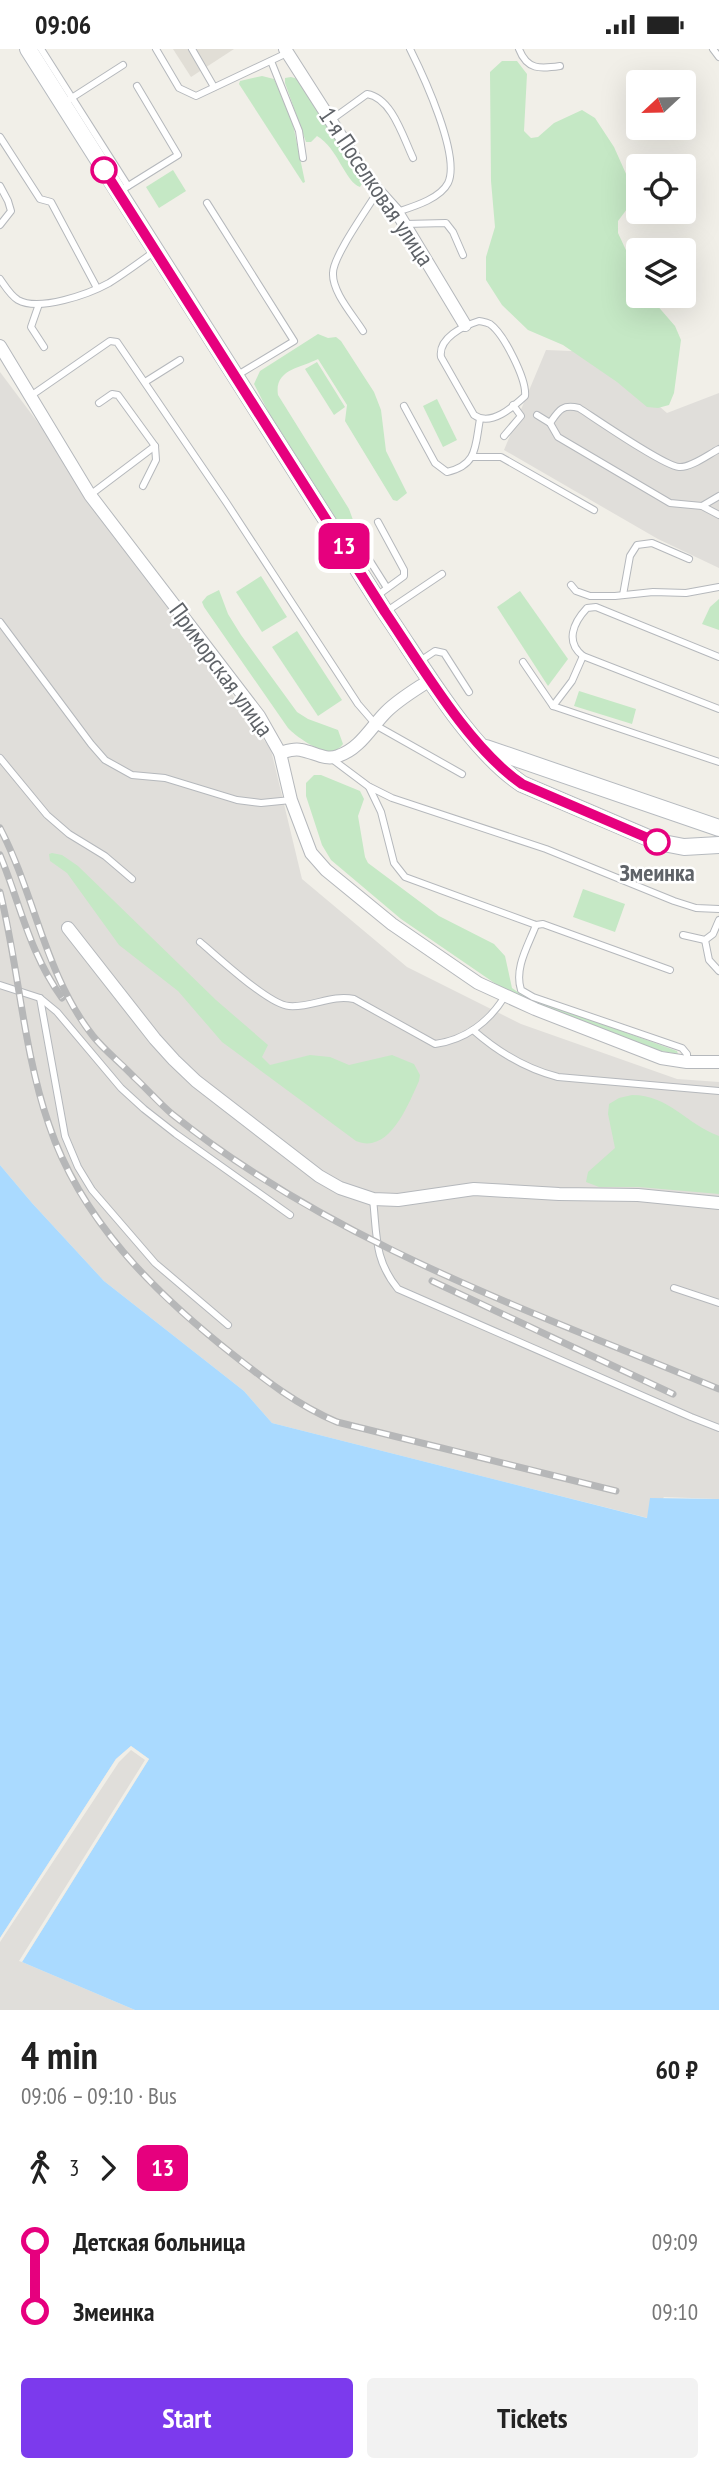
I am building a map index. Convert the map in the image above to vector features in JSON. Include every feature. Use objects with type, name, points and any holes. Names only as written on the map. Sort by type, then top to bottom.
[{"type":"main road","points":[[27,49],[67,101],[123,190],[155,251],[234,377],[382,592],[385,612],[430,680],[480,745],[510,776],[522,784],[643,837],[684,847],[719,845]]},
{"type":"main road","points":[[480,745],[719,828]]},
{"type":"street","name":"1-я Поселковая улица","points":[[288,50],[378,191],[397,212],[465,325]]},
{"type":"street","name":"Приморская улица","points":[[0,346],[90,495],[259,716],[280,753],[291,800],[311,853],[326,870],[421,945],[478,983],[621,1045],[661,1058],[687,1062],[719,1062]]},
{"type":"street","points":[[280,753],[299,749],[331,758],[352,749],[400,700],[430,680]]},
{"type":"street","points":[[68,928],[155,1039],[196,1081],[319,1176],[340,1188],[373,1199],[398,1200],[474,1189],[638,1195],[719,1203]]},
{"type":"lane","points":[[41,49],[67,101],[124,65]]},
{"type":"lane","points":[[156,49],[178,88],[196,96],[271,61],[288,50]]},
{"type":"lane","points":[[192,49],[214,87]]},
{"type":"lane","points":[[397,212],[437,194],[448,184],[451,170],[431,93],[410,49]]},
{"type":"lane","points":[[519,49],[526,62],[533,67],[539,69],[560,66]]},
{"type":"lane","points":[[713,49],[719,57]]},
{"type":"lane","points":[[271,61],[299,131],[303,158]]},
{"type":"lane","points":[[123,190],[178,155],[137,86]]},
{"type":"lane","points":[[331,120],[368,94],[377,95],[387,105],[413,157]]},
{"type":"lane","points":[[0,137],[40,199],[51,202],[97,288]]},
{"type":"lane","points":[[0,186],[11,211],[0,225]]},
{"type":"lane","points":[[363,331],[337,289],[333,272],[347,241],[378,191]]},
{"type":"lane","points":[[207,203],[294,341],[234,377]]},
{"type":"lane","points":[[404,224],[446,223],[463,255]]},
{"type":"lane","points":[[0,279],[17,299],[39,304],[61,301],[97,288],[155,251]]},
{"type":"lane","points":[[39,304],[32,327],[44,347]]},
{"type":"lane","points":[[479,321],[492,326],[523,376],[526,387],[525,395],[513,405],[496,417],[480,419],[474,415],[441,357],[443,343],[465,325],[479,321]]},
{"type":"lane","points":[[32,395],[113,340],[117,342],[358,704],[375,725],[462,774]]},
{"type":"lane","points":[[145,382],[180,360]]},
{"type":"lane","points":[[99,403],[113,394],[118,395],[155,446],[156,460],[143,485]]},
{"type":"lane","points":[[504,436],[522,416],[513,405]]},
{"type":"lane","points":[[550,423],[560,408],[566,405],[579,408],[661,459],[679,467],[719,449]]},
{"type":"lane","points":[[404,406],[438,467],[447,472],[465,465],[473,457],[480,419]]},
{"type":"lane","points":[[537,415],[550,423],[558,437],[670,503],[702,506],[719,515]]},
{"type":"lane","points":[[90,495],[155,446]]},
{"type":"lane","points":[[473,457],[501,457],[594,510]]},
{"type":"lane","points":[[702,506],[719,496]]},
{"type":"lane","points":[[353,534],[382,592],[404,576],[404,570],[378,522]]},
{"type":"lane","points":[[623,595],[630,556],[637,545],[652,543],[689,559]]},
{"type":"lane","points":[[385,612],[442,574]]},
{"type":"lane","points":[[571,585],[576,591],[590,596],[686,593],[719,587]]},
{"type":"lane","points":[[719,657],[590,607],[579,616],[571,641],[583,656],[719,709]]},
{"type":"lane","points":[[0,622],[105,761],[132,775],[165,778],[237,800],[261,803],[291,800]]},
{"type":"lane","points":[[419,662],[435,650],[443,653],[469,692]]},
{"type":"lane","points":[[553,706],[572,681],[583,656]]},
{"type":"lane","points":[[523,662],[553,706],[719,762]]},
{"type":"lane","points":[[0,758],[47,815],[69,834],[106,856],[132,879]]},
{"type":"lane","points":[[331,758],[368,786],[392,798],[546,849],[674,901],[696,908],[719,909]]},
{"type":"lane","points":[[368,786],[381,812],[394,863],[405,877],[670,970]]},
{"type":"lane","points":[[683,935],[705,940],[713,934],[719,920]]},
{"type":"lane","points":[[536,925],[519,970],[521,990],[533,997],[682,1048],[687,1054],[687,1062]]},
{"type":"lane","points":[[705,940],[709,960],[719,971]]},
{"type":"lane","points":[[200,942],[249,983],[283,1006],[302,1006],[341,996],[354,999],[435,1044],[473,1030],[498,1008],[505,996]]},
{"type":"lane","points":[[0,985],[40,998],[57,1013],[121,1088],[144,1109],[290,1215]]},
{"type":"lane","points":[[40,998],[65,1136],[78,1167],[92,1191],[155,1263],[228,1325]]},
{"type":"lane","points":[[473,1030],[507,1056],[558,1077],[719,1091]]},
{"type":"lane","points":[[373,1199],[380,1260],[386,1274],[398,1289],[719,1428]]},
{"type":"lane","points":[[674,1288],[719,1303]]},
{"type":"shaded area","points":[[173,49],[234,49],[191,77]]},
{"type":"shaded area","points":[[546,350],[596,352],[667,413],[719,393],[719,568],[658,539],[504,450]]},
{"type":"shaded area","points":[[0,372],[99,504],[271,750],[302,879],[407,967],[521,1024],[677,1079],[719,1082],[719,1499],[664,1497],[648,1518],[272,1423],[244,1391],[104,1281],[0,1165]]},
{"type":"shaded area","points":[[131,1746],[149,1759],[22,1962],[135,2010],[0,2010],[0,1938],[116,1759]]},
{"type":"green space","points":[[502,61],[517,61],[527,74],[524,131],[531,138],[538,137],[554,123],[582,110],[595,118],[614,147],[626,174],[626,210],[618,221],[618,233],[626,250],[626,308],[659,308],[675,326],[681,340],[674,393],[669,405],[647,407],[617,382],[563,345],[528,330],[502,305],[486,280],[486,257],[495,227],[491,181],[490,72]]},
{"type":"green space","points":[[262,76],[274,79],[291,115],[305,182],[303,183],[239,84],[240,81]]},
{"type":"green space","points":[[285,78],[298,79],[363,182],[360,187],[350,179],[324,141],[317,136],[311,142],[306,142],[285,83]]},
{"type":"green space","points":[[173,170],[186,191],[159,208],[146,187]]},
{"type":"green space","points":[[318,334],[328,338],[336,337],[341,341],[374,392],[381,410],[386,451],[407,493],[397,501],[393,500],[345,421],[347,405],[318,359],[290,371],[280,380],[278,395],[349,509],[353,520],[346,526],[335,518],[269,413],[254,384],[260,371]]},
{"type":"green space","points":[[317,362],[345,407],[334,415],[305,369]]},
{"type":"green space","points":[[437,399],[457,440],[443,447],[423,406]]},
{"type":"green space","points":[[261,576],[287,617],[262,632],[236,592]]},
{"type":"green space","points":[[219,590],[228,614],[241,635],[297,712],[338,730],[343,744],[339,748],[329,752],[319,749],[288,728],[204,607],[202,602],[207,596]]},
{"type":"green space","points":[[520,591],[568,659],[548,686],[497,607]]},
{"type":"green space","points":[[719,599],[719,630],[702,624],[710,607]]},
{"type":"green space","points":[[297,631],[342,700],[318,716],[272,647]]},
{"type":"green space","points":[[579,691],[636,709],[632,724],[574,706]]},
{"type":"green space","points":[[314,775],[321,775],[360,791],[364,799],[358,816],[368,863],[439,916],[494,944],[505,956],[512,988],[522,995],[677,1051],[678,1054],[656,1050],[509,993],[401,919],[331,860],[322,845],[306,796],[306,783]]},
{"type":"green space","points":[[49,854],[62,855],[78,866],[216,1000],[268,1045],[262,1057],[270,1065],[310,1055],[330,1057],[349,1065],[392,1055],[414,1064],[420,1075],[419,1081],[396,1125],[378,1141],[356,1141],[222,1042],[178,991],[119,945],[67,873],[50,861]]},
{"type":"green space","points":[[583,889],[625,904],[615,932],[573,917]]},
{"type":"green space","points":[[632,1095],[657,1100],[719,1136],[719,1194],[639,1187],[599,1187],[586,1182],[588,1172],[615,1148],[608,1114],[609,1104]]},
{"type":"water","points":[[0,1165],[104,1281],[244,1391],[272,1423],[647,1518],[650,1498],[719,1499],[719,2010],[135,2010],[22,1962],[149,1759],[131,1746],[116,1759],[0,1938]]},
{"type":"pier","points":[[131,1746],[149,1759],[22,1962],[19,1961],[145,1760],[131,1750],[119,1762],[0,1942],[0,1938],[116,1759]]},
{"type":"railway","points":[[0,828],[23,880],[52,961],[77,1012],[93,1036],[172,1114],[234,1160],[366,1237],[506,1302],[719,1389]]},
{"type":"railway","points":[[0,855],[33,946],[62,998]]},
{"type":"railway","points":[[0,892],[33,1068],[49,1125],[80,1192],[100,1223],[148,1279],[202,1330],[269,1382],[308,1408],[337,1422],[616,1491]]},
{"type":"railway","points":[[432,1281],[673,1394]]},
{"type":"bus line","name":"13","points":[[104,170],[385,612],[430,680],[480,745],[510,776],[522,784],[657,842]]},
{"type":"place","name":"Змеинка","points":[[657,842]]}]
